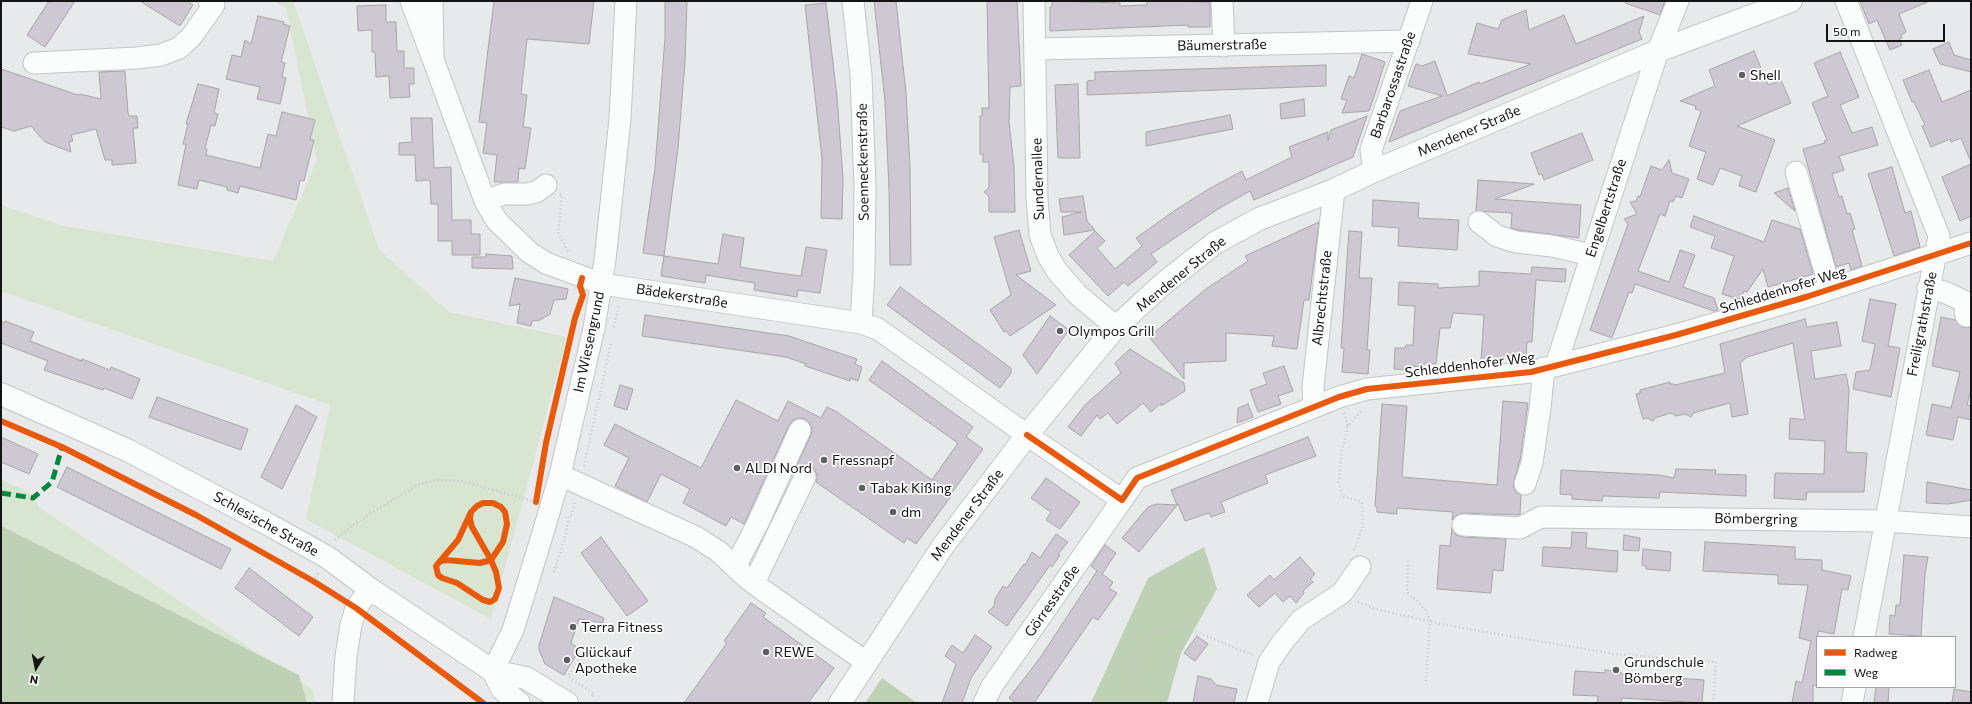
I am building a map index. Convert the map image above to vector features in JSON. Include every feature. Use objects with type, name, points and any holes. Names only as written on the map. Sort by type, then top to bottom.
[{"type":"main road","name":"Mendener Straße","points":[[840,703],[943,546],[1027,435],[1116,328],[1164,284],[1214,243],[1259,219],[1334,190],[1374,170],[1658,52],[1791,1]]},
{"type":"main road","name":"Schlesische Straße","points":[[1,396],[127,450],[264,522],[327,558],[370,589],[493,671],[526,678],[567,703]]},
{"type":"main road","name":"Schlesische Straße","points":[[493,671],[502,689],[518,703]]},
{"type":"street","points":[[34,62],[161,56],[179,48],[191,37],[214,6],[209,1]]},
{"type":"street","name":"Bädekerstraße","points":[[411,1],[485,201],[497,221],[529,252],[546,263],[602,284],[861,323],[878,329],[1027,435]]},
{"type":"street","name":"Bädekerstraße","points":[[432,1],[433,59]]},
{"type":"street","name":"Im Wiesengrund","points":[[493,671],[512,630],[551,470],[594,328],[602,284],[620,119],[626,1]]},
{"type":"street","name":"Soenneckenstraße","points":[[853,1],[861,75],[865,187],[864,272],[861,323]]},
{"type":"street","name":"Sundernallee","points":[[1034,1],[1036,49],[1037,199],[1040,235],[1048,256],[1057,271],[1077,294],[1116,328]]},
{"type":"street","points":[[1222,1],[1224,46]]},
{"type":"street","name":"Barbarossastraße","points":[[1374,170],[1371,150],[1422,1]]},
{"type":"street","name":"Engelbertstraße","points":[[1525,484],[1532,463],[1540,408],[1550,366],[1591,255],[1658,52],[1678,1]]},
{"type":"street","name":"Freiligrathstraße","points":[[1846,1],[1939,236],[1936,256],[1928,288],[1864,636]]},
{"type":"street","name":"Bäumerstraße","points":[[1036,49],[1409,41]]},
{"type":"street","points":[[1796,172],[1830,288]]},
{"type":"street","points":[[485,201],[504,194],[527,194],[536,192],[546,186]]},
{"type":"street","name":"Albrechtstraße","points":[[1314,406],[1313,387],[1334,190]]},
{"type":"street","points":[[1479,222],[1497,236],[1516,242],[1552,246],[1591,255]]},
{"type":"street","name":"Schleddenhofer Weg","points":[[1122,500],[1137,478],[1314,406],[1367,389],[1531,372],[1676,335],[1971,244]]},
{"type":"street","points":[[1928,288],[1944,292],[1964,302],[1966,316]]},
{"type":"street","points":[[735,567],[758,523],[800,430]]},
{"type":"street","points":[[1027,435],[1122,500]]},
{"type":"street","points":[[551,470],[696,537],[718,551],[754,583],[866,662]]},
{"type":"street","points":[[754,583],[805,477]]},
{"type":"street","name":"Görresstraße","points":[[984,703],[992,686],[1122,500]]},
{"type":"street","name":"Bömbergring","points":[[1463,525],[1520,528],[1541,517],[1885,521],[1971,527]]},
{"type":"street","points":[[1257,703],[1269,662],[1301,620],[1342,593],[1360,567]]},
{"type":"street","points":[[343,703],[346,656],[350,625],[356,608],[370,589]]},
{"type":"street","points":[[1852,703],[1855,688]]},
{"type":"path","points":[[546,186],[562,195],[558,232],[567,250]]},
{"type":"path","points":[[613,333],[621,300]]},
{"type":"path","points":[[551,470],[577,312]]},
{"type":"path","points":[[586,457],[612,341]]},
{"type":"path","points":[[1360,567],[1349,564],[1363,526],[1362,502],[1342,496],[1339,482],[1341,453],[1348,426],[1366,406],[1367,389]]},
{"type":"path","points":[[1,421],[62,447],[189,511],[313,581],[356,608],[449,676],[483,703]]},
{"type":"path","points":[[313,581],[327,558],[336,539],[354,524],[417,485],[437,480],[461,481],[536,502]]},
{"type":"path","points":[[554,572],[567,530],[568,517],[571,514],[575,502]]},
{"type":"path","points":[[1408,561],[1407,592],[1426,610],[1430,621],[1426,682]]},
{"type":"path","points":[[1342,593],[1376,609],[1430,621],[1614,654],[1716,662],[1713,703]]},
{"type":"path","points":[[1129,703],[1135,666],[1149,635],[1171,628],[1187,628],[1269,662]]},
{"type":"path","points":[[584,663],[579,660],[568,676],[594,694],[591,698]]},
{"type":"path","points":[[441,684],[445,678],[449,676]]},
{"type":"green space","points":[[273,1],[293,1],[379,250],[449,312],[567,337],[491,619],[306,519],[330,405],[1,291],[1,205],[64,226],[273,261],[317,160],[286,8]]},
{"type":"green space","points":[[1,479],[31,494],[40,508],[313,690],[315,703],[1,703]]},
{"type":"green space","points":[[1,526],[299,675],[307,703],[1,703]]},
{"type":"green space","points":[[1204,547],[1217,589],[1181,653],[1167,703],[1091,703],[1148,578]]},
{"type":"green space","points":[[882,678],[917,703],[865,703]]},
{"type":"building","points":[[49,1],[75,1],[45,47],[27,35]]},
{"type":"building","points":[[140,1],[187,1],[193,5],[180,26]]},
{"type":"building","points":[[494,1],[594,1],[589,44],[527,39],[521,94],[527,95],[523,127],[531,128],[525,169],[519,168],[518,182],[494,182],[497,155],[483,153],[487,123],[479,122]]},
{"type":"building","points":[[665,1],[687,1],[685,62],[678,148],[664,256],[643,253],[655,168],[665,38]]},
{"type":"building","points":[[874,1],[896,1],[906,93],[910,167],[911,265],[890,265],[889,189],[885,101]]},
{"type":"building","points":[[987,1],[1017,1],[1021,86],[1010,87],[1009,122],[1014,166],[1015,212],[989,212],[989,196],[984,192],[989,188],[989,162],[983,162],[983,154],[980,154],[980,116],[982,116],[982,108],[989,108]]},
{"type":"building","points":[[1052,1],[1120,3],[1120,6],[1147,5],[1147,1],[1210,2],[1210,27],[1188,27],[1188,25],[1050,31],[1050,7],[1052,7]]},
{"type":"building","points":[[1625,1],[1665,1],[1660,15],[1625,3]]},
{"type":"building","points":[[1860,1],[1930,1],[1899,14],[1906,32],[1901,35],[1902,38],[1899,39],[1902,45],[1890,50],[1877,20],[1869,24]]},
{"type":"building","points":[[826,3],[837,97],[843,178],[842,219],[821,218],[822,159],[805,5]]},
{"type":"building","points":[[386,5],[386,22],[396,22],[397,51],[404,51],[404,68],[414,68],[414,84],[409,84],[410,97],[390,98],[389,76],[376,77],[375,52],[372,52],[372,30],[358,31],[357,6]]},
{"type":"building","points":[[1526,10],[1529,30],[1564,15],[1576,44],[1644,16],[1639,32],[1642,39],[1389,142],[1400,111],[1442,96],[1408,86],[1416,64],[1422,66],[1435,61],[1447,95],[1449,95],[1479,82],[1480,84],[1531,64],[1468,54],[1477,23],[1498,29],[1502,20]]},
{"type":"building","points":[[258,16],[284,22],[283,24],[290,26],[281,62],[285,63],[282,77],[286,78],[280,104],[257,99],[260,87],[226,79],[232,55],[241,57],[245,40],[251,44]]},
{"type":"building","points":[[1949,42],[1954,55],[1971,60],[1971,72],[1940,64],[1933,49]]},
{"type":"building","points":[[1754,51],[1768,85],[1781,80],[1791,103],[1737,126],[1775,140],[1756,192],[1739,186],[1742,176],[1720,168],[1713,185],[1697,179],[1706,152],[1689,146],[1701,111],[1695,109],[1696,106],[1680,101],[1715,86],[1709,70]]},
{"type":"building","points":[[1840,52],[1859,97],[1840,105],[1852,133],[1872,127],[1878,145],[1839,156],[1844,170],[1832,174],[1839,197],[1842,196],[1847,214],[1850,213],[1855,229],[1852,230],[1862,266],[1851,270],[1849,263],[1836,267],[1803,149],[1825,143],[1824,141],[1827,140],[1812,103],[1828,96],[1814,63]]},
{"type":"building","points":[[1362,54],[1385,62],[1374,97],[1369,111],[1342,113],[1347,100],[1341,99],[1349,76],[1354,78]]},
{"type":"building","points":[[1326,65],[1326,86],[1087,95],[1087,81],[1095,80],[1095,72]]},
{"type":"building","points":[[1,69],[78,95],[80,94],[101,99],[99,72],[125,71],[128,113],[129,116],[137,116],[138,128],[133,128],[136,163],[112,165],[112,160],[105,160],[96,129],[71,135],[73,141],[69,142],[71,152],[45,142],[31,126],[14,131],[1,127]]},
{"type":"building","points":[[1929,70],[1942,102],[1971,90],[1971,162],[1961,138],[1951,142],[1950,139],[1931,147],[1922,126],[1925,125],[1914,102],[1912,102],[1903,80]]},
{"type":"building","points":[[198,84],[219,89],[214,113],[218,114],[215,126],[211,125],[205,148],[207,149],[206,155],[260,168],[268,134],[276,136],[282,112],[315,120],[310,140],[314,140],[304,181],[300,180],[296,200],[240,186],[238,193],[227,190],[227,187],[199,180],[197,189],[178,185],[186,144],[183,144],[188,124],[186,124]]},
{"type":"building","points":[[1078,84],[1080,158],[1058,158],[1055,85]]},
{"type":"building","points":[[1304,99],[1305,116],[1281,119],[1280,104]]},
{"type":"building","points":[[1230,115],[1233,129],[1146,146],[1146,132]]},
{"type":"building","points":[[1367,116],[1353,157],[1254,200],[1250,191],[1218,209],[1151,254],[1157,262],[1128,286],[1124,282],[1108,296],[1069,255],[1095,231],[1105,241],[1097,248],[1115,269],[1142,246],[1136,238],[1207,190],[1242,171],[1246,180],[1292,157],[1289,147],[1328,132],[1328,141],[1331,130]]},
{"type":"building","points":[[411,118],[432,118],[434,168],[451,167],[452,220],[471,220],[471,234],[480,234],[480,255],[452,255],[452,241],[438,241],[438,204],[431,204],[430,180],[416,181],[415,155],[399,155],[399,143],[412,142]]},
{"type":"building","points":[[1582,133],[1593,160],[1544,180],[1542,174],[1539,175],[1531,153]]},
{"type":"building","points":[[1669,160],[1672,173],[1689,179],[1682,198],[1676,196],[1673,202],[1670,201],[1665,216],[1660,214],[1638,271],[1669,282],[1680,250],[1695,255],[1683,287],[1714,298],[1718,310],[1714,311],[1635,284],[1632,293],[1629,292],[1612,338],[1590,330],[1628,224],[1624,219],[1637,214],[1630,202],[1636,201],[1638,196],[1640,197],[1651,166],[1662,170]]},
{"type":"building","points":[[1971,164],[1971,216],[1960,221],[1942,177]]},
{"type":"building","points":[[1892,167],[1905,213],[1911,211],[1920,247],[1894,256],[1868,174]]},
{"type":"building","points":[[1478,180],[1534,184],[1495,199],[1581,205],[1579,238],[1518,230],[1511,228],[1512,213],[1476,211]]},
{"type":"building","points":[[1788,188],[1795,211],[1774,193]]},
{"type":"building","points":[[1083,196],[1087,221],[1095,230],[1064,235],[1062,217],[1081,212],[1061,212],[1059,199]]},
{"type":"building","points":[[1373,200],[1419,203],[1418,218],[1459,220],[1457,250],[1398,246],[1399,228],[1372,226]]},
{"type":"building","points":[[1694,216],[1764,242],[1772,220],[1800,229],[1813,274],[1768,287],[1763,269],[1747,292],[1744,291],[1741,300],[1722,294],[1734,256],[1711,248],[1715,236],[1690,227]]},
{"type":"building","points":[[1319,222],[1309,300],[1304,300],[1297,349],[1272,346],[1274,336],[1226,333],[1226,361],[1184,363],[1184,379],[1149,337],[1206,289],[1248,261],[1245,256]]},
{"type":"building","points":[[1019,230],[1031,271],[1016,275],[1056,305],[1010,336],[1006,331],[1004,332],[990,310],[1011,295],[994,237]]},
{"type":"building","points":[[1349,231],[1362,232],[1359,278],[1372,278],[1367,350],[1370,350],[1368,374],[1342,372],[1344,348],[1341,348]]},
{"type":"building","points":[[723,234],[744,238],[740,267],[778,273],[801,276],[806,247],[827,250],[820,293],[798,290],[797,297],[754,290],[755,283],[706,275],[705,283],[661,276],[664,256],[718,264]]},
{"type":"building","points":[[486,254],[512,256],[513,269],[472,268],[472,257],[486,257]]},
{"type":"building","points":[[1532,267],[1566,269],[1565,282],[1536,280],[1532,342],[1527,342],[1526,356],[1515,355],[1515,359],[1503,358],[1502,361],[1481,360],[1484,315],[1453,313],[1450,328],[1440,328],[1436,364],[1424,363],[1424,367],[1408,366],[1408,370],[1394,369],[1395,348],[1405,348],[1406,345],[1413,345],[1415,306],[1398,305],[1399,282],[1438,284],[1438,288],[1479,286],[1479,271],[1531,274]]},
{"type":"building","points":[[515,278],[568,289],[566,299],[554,300],[550,314],[540,320],[532,321],[531,326],[517,323],[520,304],[509,306]]},
{"type":"building","points":[[900,287],[1011,368],[1011,373],[1000,388],[887,305]]},
{"type":"building","points":[[1870,299],[1896,304],[1888,346],[1900,348],[1891,397],[1853,389],[1856,372],[1870,370],[1875,344],[1862,341]]},
{"type":"building","points":[[645,315],[789,336],[857,359],[855,364],[862,367],[858,381],[850,378],[850,381],[805,366],[806,364],[786,357],[642,336]]},
{"type":"building","points":[[1050,316],[1069,330],[1037,374],[1023,355]]},
{"type":"building","points":[[1941,317],[1955,320],[1962,327],[1971,327],[1971,389],[1967,405],[1971,406],[1971,420],[1958,417],[1953,440],[1926,435],[1932,404],[1951,408],[1960,372],[1932,366]]},
{"type":"building","points":[[1805,319],[1807,327],[1837,322],[1841,346],[1811,351],[1815,379],[1846,374],[1849,390],[1846,452],[1867,453],[1864,492],[1807,492],[1806,500],[1774,498],[1775,473],[1824,474],[1825,441],[1789,439],[1790,418],[1805,420],[1793,343],[1747,357],[1740,363],[1748,414],[1732,417],[1730,403],[1693,413],[1691,417],[1685,414],[1676,416],[1671,413],[1655,418],[1653,421],[1647,418],[1643,419],[1636,394],[1640,393],[1640,390],[1670,382],[1670,384],[1675,385],[1725,373],[1720,344]]},
{"type":"building","points":[[1,321],[4,323],[5,321],[34,332],[30,341],[82,361],[82,359],[110,370],[111,367],[140,379],[132,399],[104,388],[103,390],[44,370],[48,361],[1,343]]},
{"type":"building","points":[[1130,349],[1184,383],[1185,391],[1161,406],[1161,403],[1151,412],[1143,403],[1117,424],[1108,413],[1100,419],[1097,415],[1081,436],[1068,427],[1085,405],[1121,373],[1115,363]]},
{"type":"building","points":[[882,361],[973,427],[966,437],[983,449],[916,544],[907,538],[904,543],[816,482],[817,476],[815,470],[811,466],[804,465],[798,467],[794,471],[811,435],[812,429],[810,423],[805,419],[799,418],[793,420],[789,425],[744,524],[731,517],[726,526],[683,503],[690,489],[661,474],[647,502],[615,486],[629,458],[604,445],[615,424],[701,468],[736,400],[778,421],[788,401],[821,418],[827,407],[837,412],[932,480],[958,443],[869,380]]},
{"type":"building","points":[[1284,366],[1293,391],[1278,396],[1281,404],[1258,412],[1250,390],[1267,384],[1263,373]]},
{"type":"building","points":[[620,385],[633,389],[627,410],[614,406]]},
{"type":"building","points":[[157,397],[248,429],[241,450],[149,417]]},
{"type":"building","points":[[1503,401],[1528,403],[1520,460],[1513,487],[1516,492],[1521,495],[1520,515],[1463,513],[1457,515],[1452,520],[1453,512],[1397,508],[1397,514],[1377,512],[1377,507],[1375,506],[1382,404],[1407,406],[1402,477],[1497,485]]},
{"type":"building","points":[[1248,404],[1253,417],[1237,423],[1238,408]]},
{"type":"building","points":[[296,405],[317,417],[282,489],[261,477]]},
{"type":"building","points":[[1,437],[38,454],[29,474],[1,462]]},
{"type":"building","points":[[1308,437],[1316,456],[1265,475],[1268,483],[1221,502],[1225,512],[1211,517],[1209,513],[1185,521],[1178,504],[1139,552],[1122,538],[1148,507],[1156,504],[1177,505],[1171,490]]},
{"type":"building","points":[[67,467],[231,549],[221,569],[57,487]]},
{"type":"building","points":[[1676,469],[1716,470],[1715,474],[1746,475],[1746,496],[1660,492],[1659,498],[1603,496],[1602,501],[1572,499],[1572,495],[1560,494],[1561,470],[1659,475],[1674,478]]},
{"type":"building","points":[[1046,478],[1080,502],[1060,529],[1046,520],[1051,512],[1031,498]]},
{"type":"building","points":[[1927,482],[1971,490],[1971,500],[1949,504],[1926,503]]},
{"type":"building","points":[[1452,528],[1456,535],[1462,537],[1506,539],[1503,571],[1493,570],[1491,593],[1437,589],[1440,545],[1450,546]]},
{"type":"building","points":[[1572,532],[1587,533],[1586,548],[1618,551],[1617,572],[1542,566],[1543,547],[1571,548]]},
{"type":"building","points":[[1056,534],[1068,542],[1058,554],[1060,555],[1052,567],[1050,565],[1007,626],[988,612],[994,606],[995,599],[1003,586],[1007,588],[1024,564],[1025,565],[1032,552],[1040,558]]},
{"type":"building","points":[[1624,535],[1640,538],[1639,551],[1623,550]]},
{"type":"building","points":[[601,537],[648,601],[627,616],[581,553]]},
{"type":"building","points":[[1705,542],[1795,547],[1795,559],[1822,560],[1822,570],[1851,576],[1848,590],[1842,589],[1834,634],[1818,631],[1818,636],[1816,636],[1816,686],[1813,685],[1813,703],[1792,703],[1796,681],[1802,683],[1811,641],[1799,638],[1808,585],[1778,584],[1778,575],[1703,571]]},
{"type":"building","points":[[1105,545],[1116,553],[1102,574],[1113,582],[1109,588],[1117,593],[1098,620],[1093,617],[1034,703],[1016,703],[1009,698],[1040,658],[1097,571],[1091,566]]},
{"type":"building","points":[[1643,549],[1671,552],[1670,571],[1646,569],[1646,566],[1642,565]]},
{"type":"building","points":[[1904,555],[1928,557],[1925,574],[1921,636],[1889,634],[1890,615],[1895,616],[1896,605],[1900,605]]},
{"type":"building","points":[[1300,557],[1315,574],[1310,579],[1313,582],[1303,591],[1304,593],[1296,603],[1290,596],[1283,602],[1275,593],[1259,607],[1247,595],[1270,575],[1274,580]]},
{"type":"building","points":[[249,568],[313,617],[299,636],[235,588]]},
{"type":"building","points":[[554,597],[604,618],[603,623],[579,619],[571,643],[580,649],[564,675],[545,664],[539,650],[539,645]]},
{"type":"building","name":"REWE","points":[[751,603],[766,613],[763,617],[834,668],[808,703],[684,703],[727,643],[724,641]]},
{"type":"building","points":[[975,635],[992,647],[971,678],[962,703],[942,703],[956,664],[945,656],[952,645],[963,653]]},
{"type":"building","points":[[1197,636],[1208,644],[1195,661],[1184,653]]},
{"type":"building","points":[[1605,670],[1621,672],[1621,674],[1704,680],[1702,703],[1622,698],[1621,703],[1597,703],[1598,696],[1573,695],[1575,671],[1605,673]]},
{"type":"building","points":[[1198,676],[1211,679],[1216,685],[1237,689],[1234,703],[1193,703]]},
{"type":"building","points":[[1876,688],[1889,688],[1888,703],[1874,703]]},
{"type":"building","points":[[1954,689],[1971,692],[1971,703],[1952,703]]},
{"type":"marked path","points":[[1,493],[33,498],[52,482],[62,447]]},
{"type":"cycle path","points":[[1027,435],[1122,500],[1137,478],[1339,397],[1367,389],[1531,372],[1676,335],[1806,297],[1971,243]]},
{"type":"cycle path","points":[[536,502],[546,443],[575,318],[583,295],[580,286],[582,278]]},
{"type":"cycle path","points":[[1,421],[62,447],[196,515],[313,581],[356,608],[483,703]]},
{"type":"cycle path","points":[[441,561],[446,560],[480,563],[491,560],[503,542],[507,524],[505,512],[501,507],[493,503],[483,503],[477,506],[471,512],[458,540],[436,566],[438,575],[442,578],[457,583],[483,600],[490,602],[495,599],[499,588],[496,572],[491,560],[472,527],[470,519],[471,512]]},
{"type":"place","name":"Shell","points":[[1742,75]]},
{"type":"place","name":"Olympos Grill","points":[[1060,331]]},
{"type":"place","name":"Fressnapf","points":[[824,460]]},
{"type":"place","name":"ALDI Nord","points":[[737,468]]},
{"type":"place","name":"Tabak Kißing","points":[[862,488]]},
{"type":"place","name":"dm","points":[[893,512]]},
{"type":"place","name":"Terra Fitness","points":[[573,627]]},
{"type":"place","name":"REWE","points":[[766,652]]},
{"type":"place","name":"Glückauf Apotheke","points":[[567,660]]},
{"type":"place","name":"Grundschule Bömberg","points":[[1616,670]]}]
